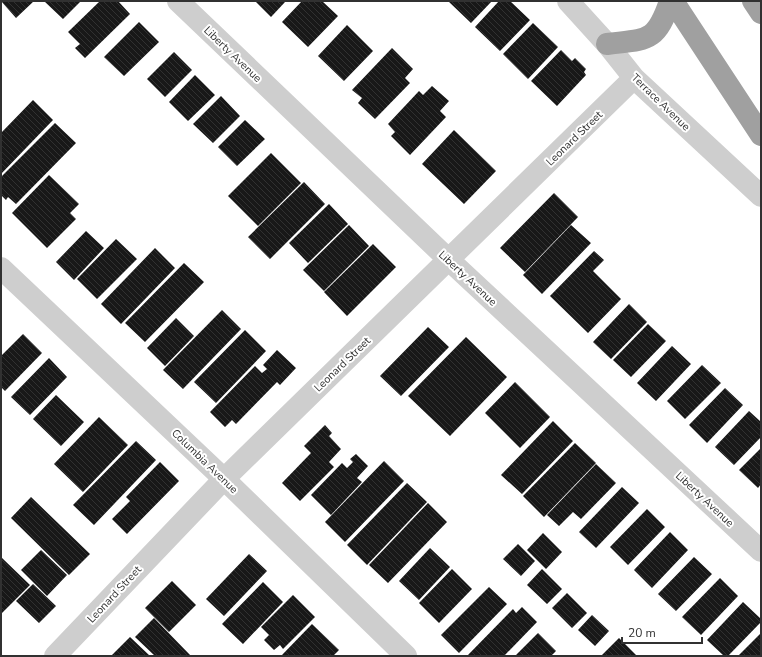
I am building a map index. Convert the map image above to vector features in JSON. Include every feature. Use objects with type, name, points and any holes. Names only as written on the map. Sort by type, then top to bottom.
[{"type":"highway","points":[[607,44],[644,39],[661,25],[670,1]]},
{"type":"highway","points":[[673,1],[761,135]]},
{"type":"highway","points":[[753,1],[761,13]]},
{"type":"street","name":"Liberty Avenue","points":[[178,1],[449,260],[761,551]]},
{"type":"street","name":"Terrace Avenue","points":[[568,1],[607,44],[634,78],[761,196]]},
{"type":"street","name":"Leonard Street","points":[[55,656],[224,479],[634,78]]},
{"type":"street","name":"Columbia Avenue","points":[[1,268],[224,479],[406,656]]},
{"type":"building","points":[[1,1],[34,1],[16,18]]},
{"type":"building","points":[[44,1],[81,1],[63,19]]},
{"type":"building","points":[[100,1],[118,1],[130,14],[85,58],[75,48],[80,44],[68,32]]},
{"type":"building","points":[[255,1],[286,1],[271,17]]},
{"type":"building","points":[[302,1],[322,1],[338,16],[308,47],[282,22]]},
{"type":"building","points":[[448,1],[492,1],[471,23]]},
{"type":"building","points":[[499,1],[510,1],[530,20],[500,51],[475,27]]},
{"type":"building","points":[[139,22],[159,42],[124,76],[104,57]]},
{"type":"building","points":[[533,23],[558,47],[528,79],[503,54]]},
{"type":"building","points":[[347,25],[373,51],[344,81],[318,56]]},
{"type":"building","points":[[392,48],[413,69],[405,78],[410,83],[375,119],[358,103],[362,98],[352,90]]},
{"type":"building","points":[[561,50],[572,61],[575,58],[586,69],[584,72],[586,75],[557,106],[531,81]]},
{"type":"building","points":[[174,52],[192,70],[165,97],[147,79]]},
{"type":"building","points":[[195,75],[215,95],[188,121],[169,102]]},
{"type":"building","points":[[432,86],[449,101],[440,111],[446,117],[410,155],[391,136],[395,132],[388,124],[419,91],[423,95]]},
{"type":"building","points":[[221,96],[240,116],[213,143],[193,124]]},
{"type":"building","points":[[33,100],[53,120],[1,174],[1,133]]},
{"type":"building","points":[[245,120],[265,139],[237,166],[218,147]]},
{"type":"building","points":[[55,123],[76,143],[16,204],[8,197],[6,200],[1,195],[1,177]]},
{"type":"building","points":[[454,130],[496,171],[464,204],[422,164]]},
{"type":"building","points":[[271,153],[301,183],[258,226],[228,196]]},
{"type":"building","points":[[49,175],[79,204],[70,213],[76,219],[47,248],[12,213]]},
{"type":"building","points":[[304,182],[325,204],[270,259],[248,237]]},
{"type":"building","points":[[554,193],[578,217],[525,272],[500,248]]},
{"type":"building","points":[[329,204],[348,224],[308,263],[289,243]]},
{"type":"building","points":[[349,225],[369,246],[324,291],[303,270]]},
{"type":"building","points":[[571,225],[591,243],[542,294],[523,275]]},
{"type":"building","points":[[86,231],[104,248],[74,280],[56,262]]},
{"type":"building","points":[[116,239],[137,259],[97,299],[77,279]]},
{"type":"building","points":[[373,244],[396,267],[347,316],[324,292]]},
{"type":"building","points":[[155,248],[175,268],[121,324],[101,304]]},
{"type":"building","points":[[594,251],[604,260],[593,271],[621,299],[588,333],[550,296]]},
{"type":"building","points":[[184,263],[204,282],[145,342],[125,323]]},
{"type":"building","points":[[629,304],[647,322],[611,359],[593,342]]},
{"type":"building","points":[[222,310],[241,329],[183,389],[163,370]]},
{"type":"building","points":[[176,318],[194,336],[165,366],[147,348]]},
{"type":"building","points":[[648,324],[666,341],[631,377],[613,360]]},
{"type":"building","points":[[428,327],[449,347],[401,396],[380,376]]},
{"type":"building","points":[[245,330],[266,351],[216,403],[194,382]]},
{"type":"building","points":[[23,334],[42,353],[5,391],[1,387],[1,356]]},
{"type":"building","points":[[466,337],[507,377],[450,436],[408,396]]},
{"type":"building","points":[[672,346],[691,364],[656,401],[637,383]]},
{"type":"building","points":[[277,350],[296,368],[280,385],[277,382],[236,424],[232,420],[225,427],[210,412],[255,366],[262,373],[267,369],[263,365]]},
{"type":"building","points":[[49,358],[67,377],[30,415],[11,397]]},
{"type":"building","points":[[702,365],[721,383],[685,419],[667,401]]},
{"type":"building","points":[[515,382],[550,417],[520,448],[485,413]]},
{"type":"building","points":[[725,388],[743,405],[707,443],[689,425]]},
{"type":"building","points":[[56,395],[84,422],[61,446],[33,419]]},
{"type":"building","points":[[749,411],[761,422],[761,437],[734,465],[715,447]]},
{"type":"building","points":[[99,417],[128,445],[83,492],[54,464]]},
{"type":"building","points":[[553,421],[573,441],[522,494],[501,475]]},
{"type":"building","points":[[325,425],[332,433],[329,436],[341,449],[329,462],[334,467],[300,501],[282,483],[311,453],[304,446]]},
{"type":"building","points":[[136,441],[156,460],[94,525],[73,505]]},
{"type":"building","points":[[575,443],[596,463],[544,517],[523,496]]},
{"type":"building","points":[[761,448],[761,484],[758,488],[739,470]]},
{"type":"building","points":[[356,454],[368,466],[357,478],[362,482],[331,515],[311,495],[342,463],[347,468],[353,462],[350,459]]},
{"type":"building","points":[[384,461],[404,481],[345,542],[325,522]]},
{"type":"building","points":[[160,462],[179,481],[127,534],[112,519],[130,501],[126,497]]},
{"type":"building","points":[[596,464],[616,483],[581,519],[573,512],[559,526],[547,515]]},
{"type":"building","points":[[407,483],[427,502],[367,565],[347,545]]},
{"type":"building","points":[[622,487],[639,503],[596,548],[579,532]]},
{"type":"building","points":[[31,497],[90,554],[69,575],[11,518]]},
{"type":"building","points":[[428,503],[447,522],[388,583],[369,565]]},
{"type":"building","points":[[647,509],[665,527],[628,565],[610,547]]},
{"type":"building","points":[[670,532],[688,550],[652,588],[634,570]]},
{"type":"building","points":[[543,533],[562,552],[546,569],[527,550]]},
{"type":"building","points":[[518,544],[535,561],[521,576],[503,559]]},
{"type":"building","points":[[430,548],[450,567],[419,600],[399,581]]},
{"type":"building","points":[[41,550],[67,575],[47,596],[21,570]]},
{"type":"building","points":[[249,554],[267,571],[224,616],[206,599]]},
{"type":"building","points":[[1,557],[30,585],[1,614]]},
{"type":"building","points":[[694,557],[712,574],[676,611],[658,594]]},
{"type":"building","points":[[452,569],[472,589],[439,623],[419,603]]},
{"type":"building","points":[[542,569],[562,589],[547,604],[527,585]]},
{"type":"building","points":[[720,578],[738,596],[701,635],[682,617]]},
{"type":"building","points":[[172,581],[196,605],[169,632],[145,608]]},
{"type":"building","points":[[263,582],[283,602],[243,644],[222,624]]},
{"type":"building","points":[[33,584],[56,606],[39,623],[16,601]]},
{"type":"building","points":[[489,587],[507,604],[459,653],[441,635]]},
{"type":"building","points":[[567,593],[587,613],[572,628],[552,608]]},
{"type":"building","points":[[293,595],[315,617],[283,649],[280,645],[274,650],[264,640],[269,635],[261,627]]},
{"type":"building","points":[[743,602],[761,619],[761,622],[728,656],[724,656],[707,640]]},
{"type":"building","points":[[522,607],[537,622],[504,656],[467,656],[513,609],[516,613]]},
{"type":"building","points":[[592,615],[609,631],[595,646],[578,630]]},
{"type":"building","points":[[154,618],[191,656],[155,656],[135,637]]},
{"type":"building","points":[[312,624],[339,650],[333,656],[281,656]]},
{"type":"building","points":[[538,633],[556,651],[551,656],[515,656]]},
{"type":"building","points":[[761,633],[761,656],[738,656]]},
{"type":"building","points":[[130,637],[150,656],[111,656]]},
{"type":"building","points":[[619,638],[636,655],[601,656]]}]
